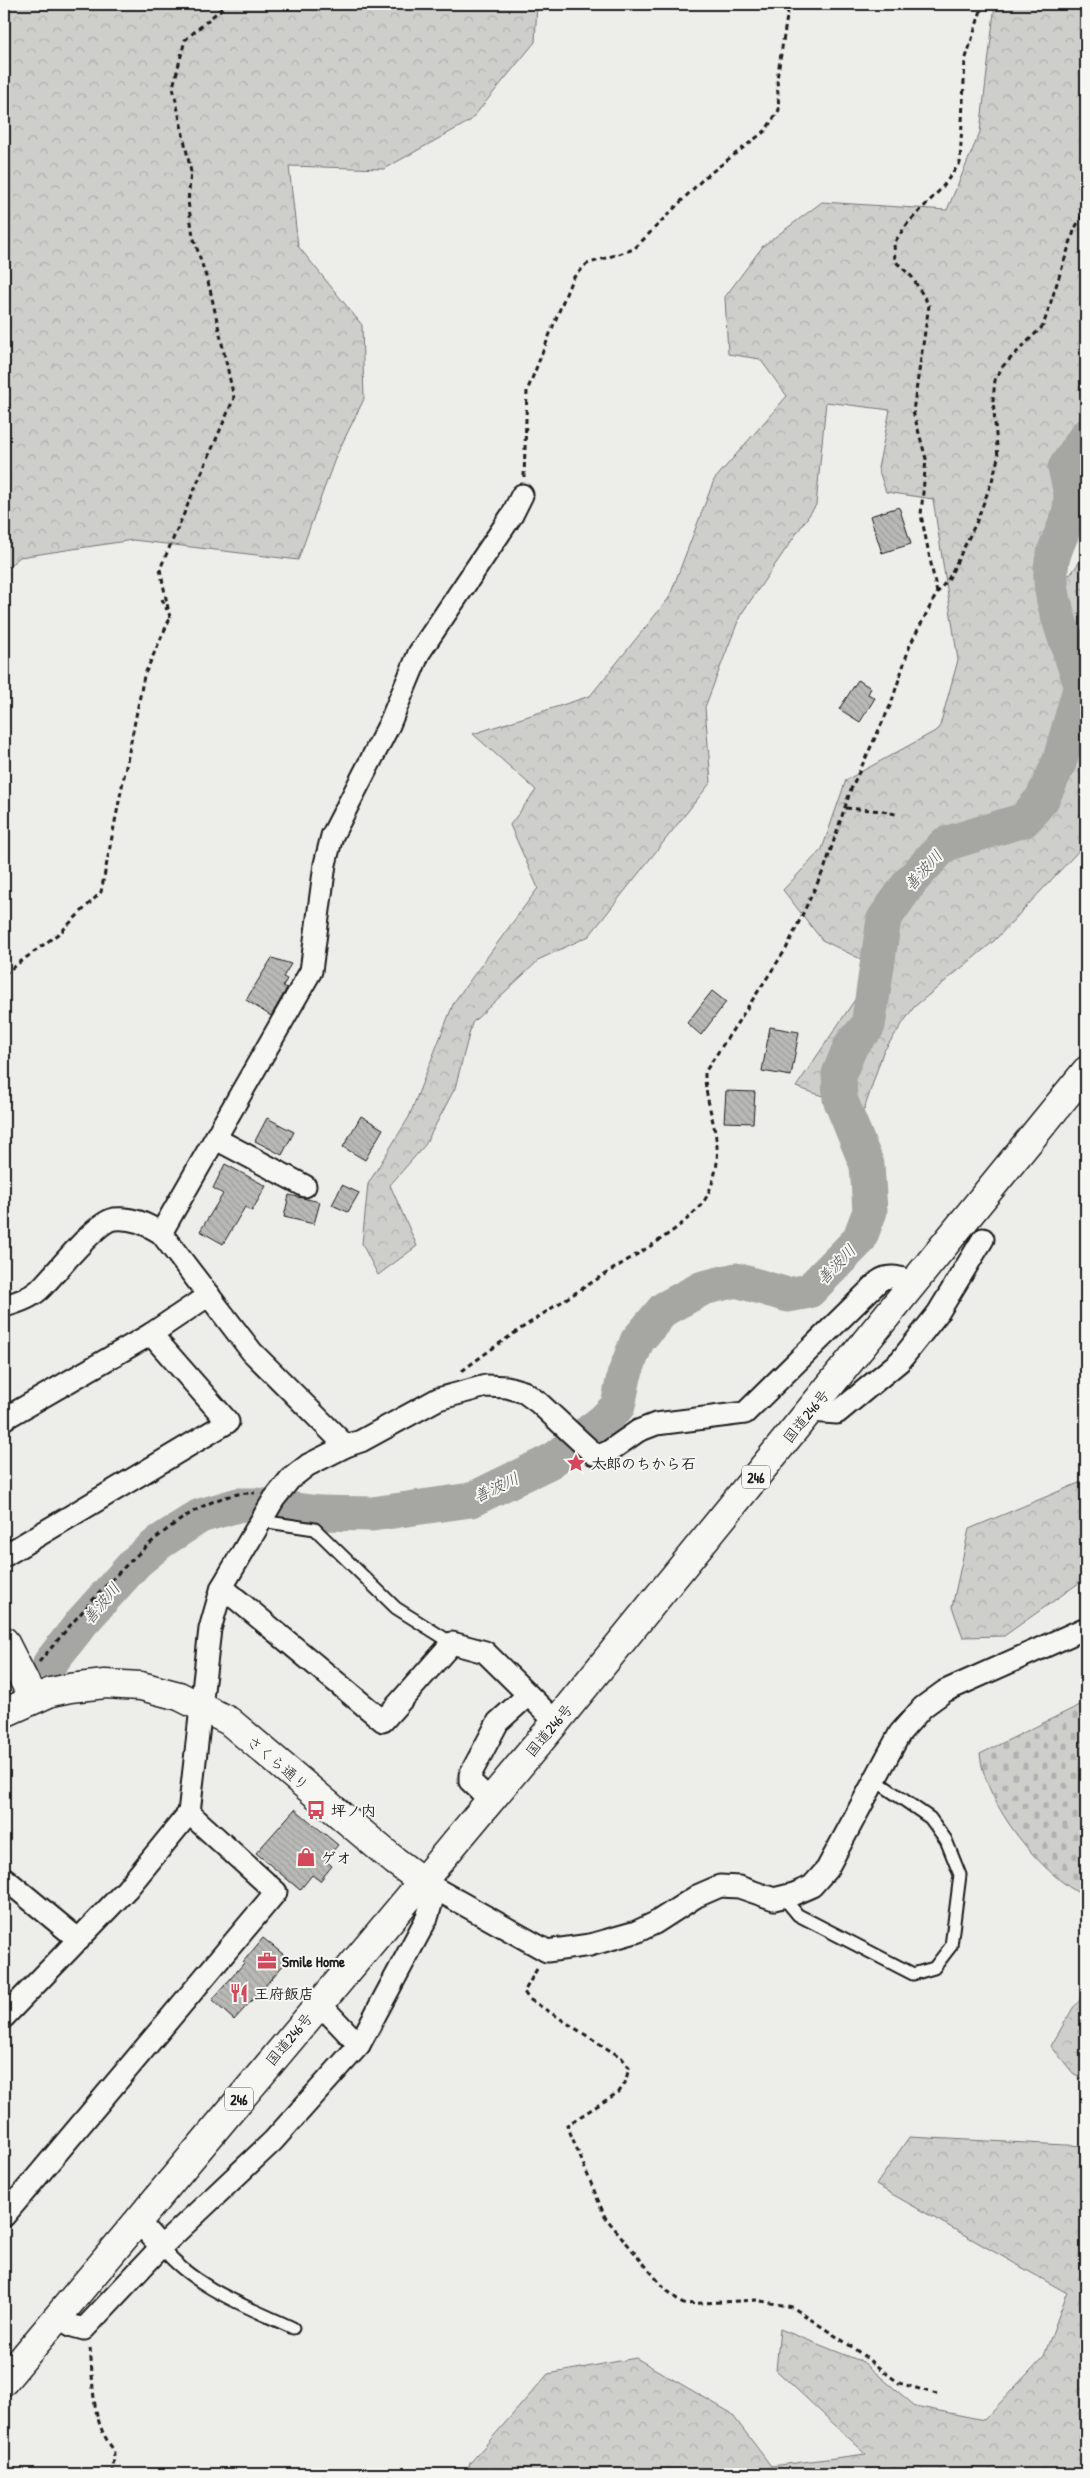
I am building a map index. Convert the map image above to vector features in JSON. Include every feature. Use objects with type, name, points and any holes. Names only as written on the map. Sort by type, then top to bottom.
[{"type":"main road","name":"国道246号","points":[[4,2381],[65,2322],[138,2221],[319,2003],[427,1891],[491,1801],[1086,1071]]},
{"type":"main road","points":[[4,1641],[33,1698]]},
{"type":"main road","name":"さくら通り","points":[[4,1713],[33,1698],[70,1688],[124,1684],[166,1692],[201,1706],[229,1721],[396,1861],[427,1891]]},
{"type":"street","points":[[161,1233],[311,971],[325,864],[332,836],[389,725],[419,653],[512,515],[522,495]]},
{"type":"street","points":[[216,1139],[306,1186]]},
{"type":"street","points":[[4,1306],[18,1302],[37,1292],[97,1228],[112,1219],[142,1221],[161,1233],[252,1352],[346,1446]]},
{"type":"street","points":[[810,1411],[837,1413],[900,1361],[938,1313],[983,1239]]},
{"type":"street","points":[[4,2017],[127,1890],[189,1813],[210,1630],[222,1587],[269,1507],[290,1479],[308,1465],[346,1446],[362,1441],[438,1399],[486,1386],[507,1387],[524,1392],[539,1403],[580,1443],[594,1454],[601,1455],[638,1432],[656,1424],[744,1413],[879,1281],[885,1277],[892,1276],[914,1282]]},
{"type":"street","points":[[4,1419],[151,1334],[210,1295]]},
{"type":"street","points":[[4,1556],[228,1422],[151,1334]]},
{"type":"street","points":[[222,1587],[383,1721],[452,1643],[484,1652],[556,1722]]},
{"type":"street","points":[[65,2322],[84,2329],[161,2247],[272,2141],[360,2045],[427,1918],[427,1891],[547,1951],[590,1945],[636,1932],[655,1923],[697,1896],[720,1886],[739,1887],[774,1899],[812,1886],[827,1869],[900,1733],[923,1707],[945,1691],[1086,1628]]},
{"type":"street","points":[[491,1801],[470,1781],[470,1775],[498,1722],[528,1695]]},
{"type":"street","points":[[4,2216],[276,1892],[189,1813]]},
{"type":"street","points":[[4,1878],[79,1940]]},
{"type":"street","points":[[319,2003],[360,2045]]},
{"type":"street","points":[[138,2221],[161,2247]]},
{"type":"lane","points":[[269,1507],[315,1529],[396,1608],[452,1643]]},
{"type":"lane","points":[[783,1897],[798,1915],[913,1974],[934,1968],[951,1946],[960,1875],[946,1840],[930,1818],[875,1780]]},
{"type":"lane","points":[[161,2247],[175,2264],[224,2295],[293,2328]]},
{"type":"path","points":[[4,974],[62,931],[101,892],[144,676],[170,618],[160,569],[234,398],[210,289],[193,236],[188,201],[191,172],[173,87],[185,40],[227,4]]},
{"type":"path","points":[[522,495],[526,465],[527,391],[572,280],[587,264],[634,249],[704,178],[765,130],[779,110],[777,79],[789,4]]},
{"type":"path","points":[[937,594],[921,515],[926,459],[913,411],[929,305],[912,277],[895,261],[894,243],[908,223],[941,190],[960,163],[965,61],[983,4]]},
{"type":"path","points":[[461,1371],[507,1336],[661,1238],[686,1219],[704,1200],[716,1172],[718,1151],[705,1084],[705,1072],[786,949],[825,867],[852,789],[892,704],[910,645],[937,594],[949,578],[976,523],[992,481],[998,458],[993,400],[995,380],[1003,366],[1043,326],[1075,228],[1086,209]]},
{"type":"path","points":[[162,599],[170,618]]},
{"type":"path","points":[[846,808],[883,811],[899,816]]},
{"type":"path","points":[[36,1666],[102,1589],[142,1550],[177,1523],[220,1500],[246,1493],[269,1507]]},
{"type":"path","points":[[547,1951],[524,1992],[529,1999],[622,2058],[629,2068],[619,2092],[567,2125],[605,2217],[664,2288],[682,2304],[756,2300],[792,2307],[899,2383],[937,2394]]},
{"type":"path","points":[[65,2322],[89,2335],[96,2413],[103,2437],[114,2450],[113,2474]]},
{"type":"green space","points":[[4,4],[537,4],[535,42],[470,121],[384,169],[289,166],[298,246],[362,325],[364,399],[336,456],[298,560],[133,540],[20,557],[4,570]]},
{"type":"green space","points":[[995,4],[1086,4],[1086,493],[1039,560],[1070,575],[1086,553],[1086,843],[994,941],[914,1007],[883,1052],[864,1110],[796,1087],[877,967],[822,940],[783,890],[822,849],[846,780],[939,729],[958,660],[933,499],[886,492],[878,468],[890,410],[826,402],[816,505],[740,616],[705,707],[711,782],[589,936],[540,959],[472,1023],[455,1088],[425,1145],[390,1185],[417,1246],[378,1275],[362,1244],[368,1184],[409,1117],[454,1002],[538,888],[510,825],[536,790],[473,734],[590,696],[669,598],[714,480],[787,396],[760,359],[728,354],[725,297],[763,246],[822,202],[947,210],[980,132]]},
{"type":"green space","points":[[1086,1480],[1086,1578],[1004,1636],[963,1637],[952,1607],[969,1529]]},
{"type":"green space","points":[[1086,1702],[1086,1897],[1051,1873],[1018,1836],[992,1795],[984,1774],[980,1754]]},
{"type":"green space","points":[[1086,1993],[1086,2081],[1073,2073],[1051,2046],[1073,2008]]},
{"type":"green space","points":[[909,2137],[1086,2146],[1086,2474],[467,2474],[470,2463],[548,2374],[636,2358],[731,2413],[771,2466],[866,2454],[776,2370],[780,2329],[863,2362],[915,2406],[984,2420],[1044,2356],[1067,2293],[876,2185]]},
{"type":"building","points":[[899,507],[911,544],[882,553],[870,516]]},
{"type":"building","points":[[858,680],[871,688],[868,694],[875,698],[860,722],[839,709]]},
{"type":"building","points":[[272,958],[291,964],[283,977],[287,979],[283,986],[287,988],[271,1016],[246,1000]]},
{"type":"building","points":[[712,991],[726,1002],[701,1035],[687,1023]]},
{"type":"building","points":[[770,1027],[799,1032],[791,1076],[762,1071]]},
{"type":"building","points":[[726,1091],[755,1092],[753,1123],[724,1122]]},
{"type":"building","points":[[361,1116],[383,1129],[365,1160],[343,1147]]},
{"type":"building","points":[[267,1118],[294,1132],[282,1155],[255,1141]]},
{"type":"building","points":[[225,1164],[266,1186],[252,1211],[245,1207],[223,1244],[200,1231],[223,1194],[213,1188]]},
{"type":"building","points":[[342,1185],[359,1193],[348,1212],[332,1205]]},
{"type":"building","points":[[289,1195],[320,1202],[314,1224],[284,1217]]},
{"type":"building","points":[[295,1809],[338,1845],[325,1860],[332,1866],[320,1881],[312,1875],[300,1890],[256,1853]]},
{"type":"building","points":[[263,1938],[289,1959],[234,2020],[212,2000]]},
{"type":"waterway","name":"善波川","points":[[50,1663],[83,1621],[136,1562],[160,1542],[200,1516],[238,1505],[257,1505],[319,1513],[372,1514],[471,1500],[551,1461],[603,1421],[618,1406],[624,1376],[637,1341],[664,1309],[703,1288],[736,1280],[788,1295],[809,1291],[859,1240],[870,1211],[867,1165],[840,1099],[839,1074],[851,1045],[868,1026],[884,919],[910,882],[945,844],[1024,820],[1042,799],[1059,763],[1081,685],[1069,649],[1069,641],[1066,641],[1057,612],[1052,592],[1051,571],[1054,553],[1069,515],[1071,498],[1065,468],[1086,436]]},
{"type":"place","name":"太郎のちから石","points":[[576,1463]]},
{"type":"place","name":"坪ノ内","points":[[316,1810]]},
{"type":"place","name":"ゲオ","points":[[306,1857]]},
{"type":"place","name":"Smile Home","points":[[267,1961]]},
{"type":"place","name":"王府飯店","points":[[239,1993]]}]
